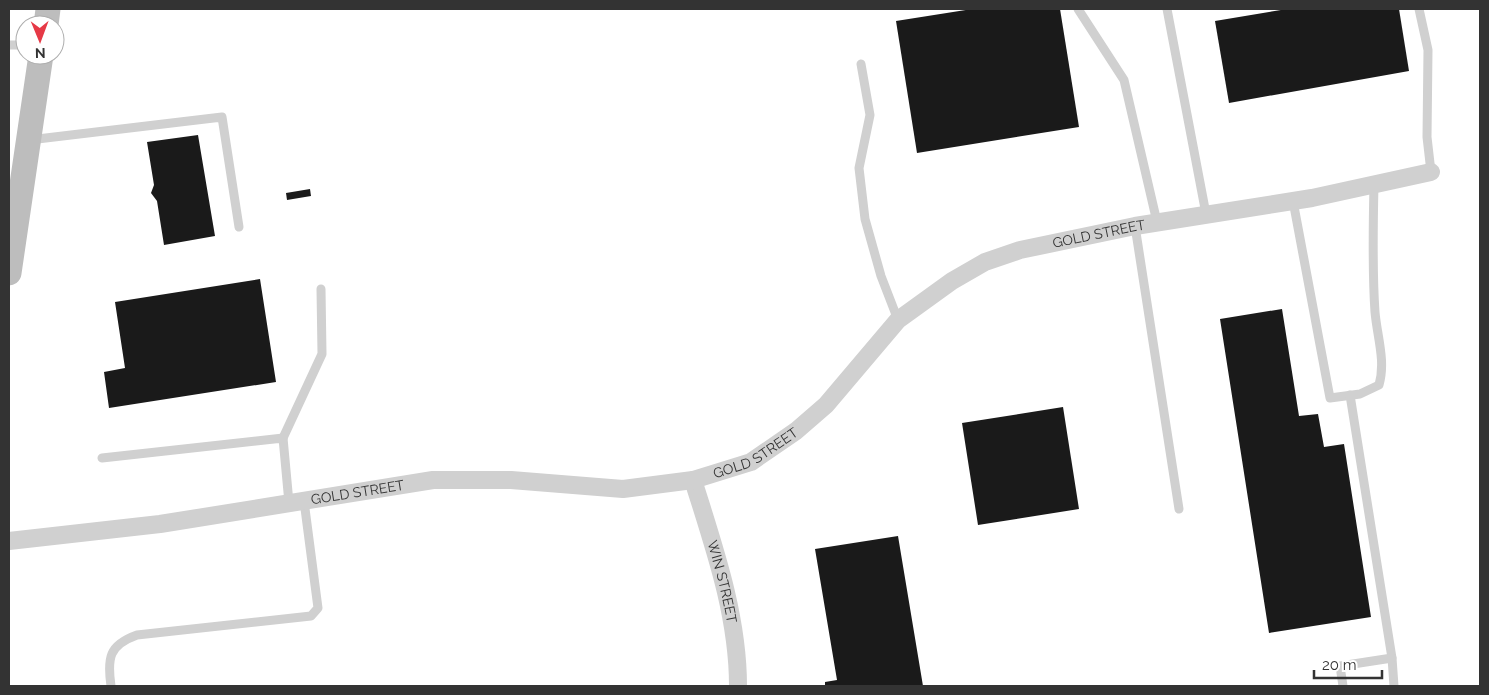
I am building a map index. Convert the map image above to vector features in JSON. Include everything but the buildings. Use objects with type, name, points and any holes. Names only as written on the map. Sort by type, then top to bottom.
[{"type":"main road","points":[[9,273],[11,240],[29,140],[40,65]]},
{"type":"street","name":"GOLD STREET","points":[[9,541],[160,524],[433,480],[512,480],[623,489],[693,480],[751,462],[796,431],[826,405],[898,320],[952,281],[985,262],[1020,250],[1135,226],[1294,201],[1431,172]]},
{"type":"street","name":"WIN STREET","points":[[693,480],[730,603],[738,661],[738,686]]},
{"type":"lane","points":[[1078,9],[1124,80],[1157,222]]},
{"type":"lane","points":[[1167,9],[1206,214]]},
{"type":"lane","points":[[1419,9],[1428,50],[1427,138],[1431,172]]},
{"type":"lane","points":[[861,64],[870,115],[860,168],[864,219],[881,276],[898,320]]},
{"type":"lane","points":[[29,140],[222,117],[239,227]]},
{"type":"lane","points":[[1294,201],[1330,398],[1360,394],[1379,385],[1382,372],[1375,313],[1372,262],[1374,184]]},
{"type":"lane","points":[[1135,226],[1179,510]]},
{"type":"lane","points":[[111,686],[108,667],[113,651],[124,640],[137,635],[311,616],[318,608],[283,438],[322,354],[321,289]]},
{"type":"lane","points":[[1350,395],[1392,658],[1394,686]]},
{"type":"lane","points":[[102,458],[283,438]]},
{"type":"lane","points":[[1343,686],[1340,666],[1392,658]]}]
